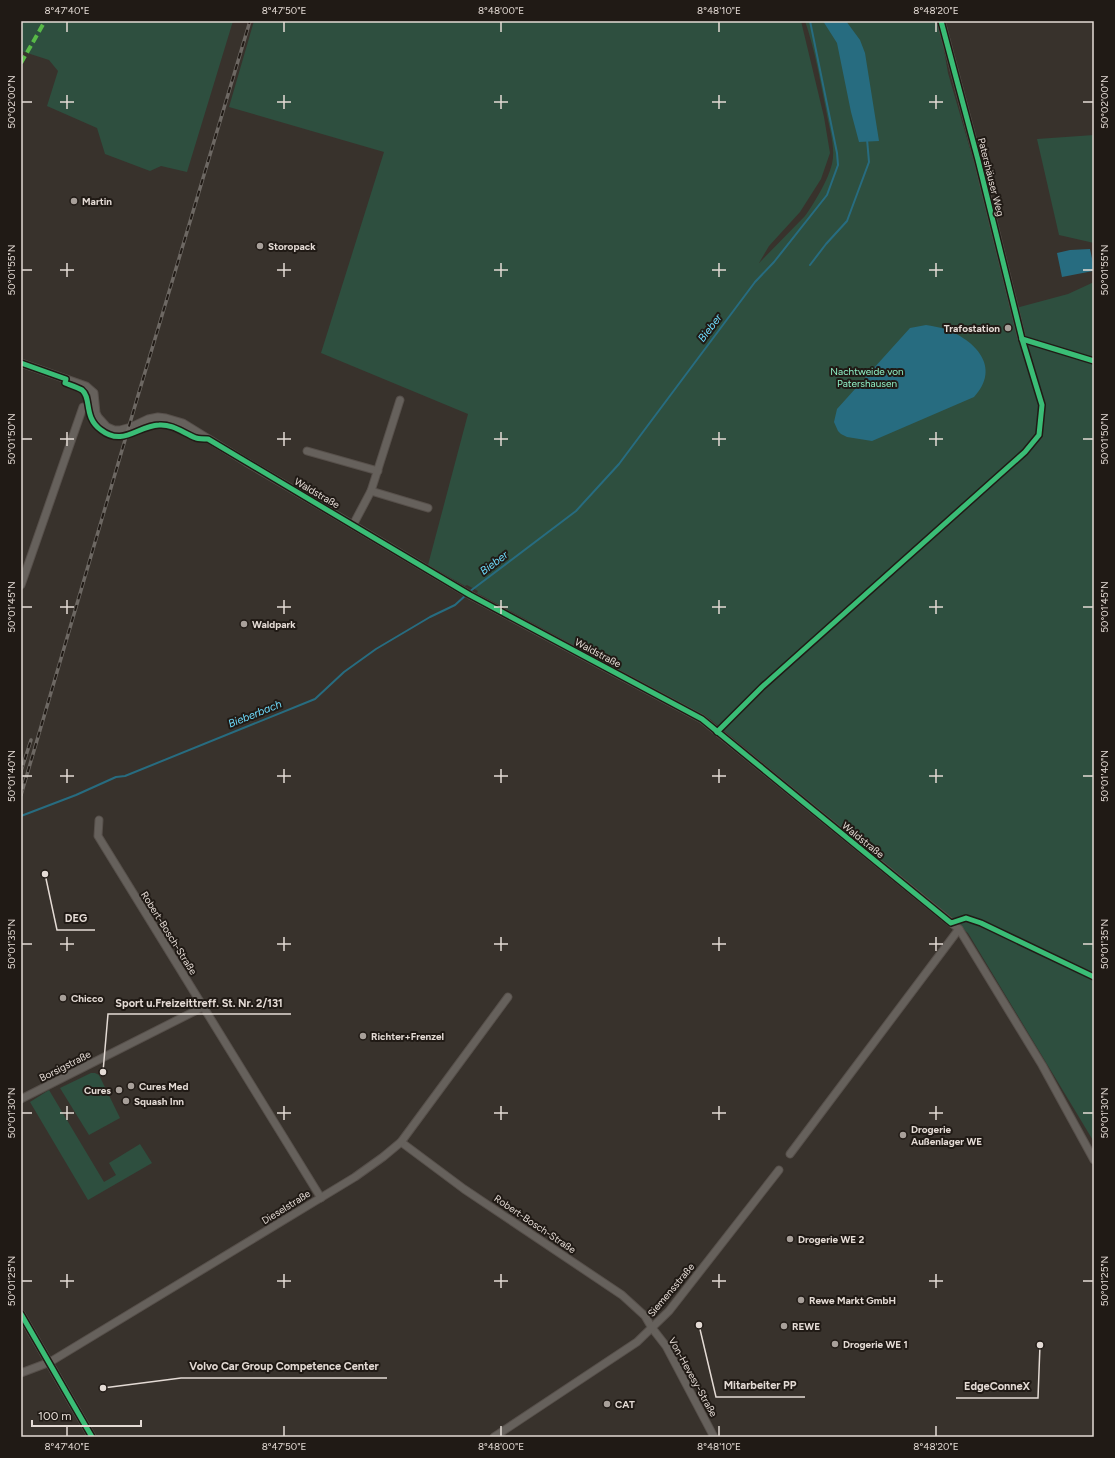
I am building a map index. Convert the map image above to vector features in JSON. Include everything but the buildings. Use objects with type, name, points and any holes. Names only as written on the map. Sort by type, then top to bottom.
[{"type":"street","name":"Patershäuser Weg","points":[[941,21],[978,160],[1022,339]]},
{"type":"street","name":"Waldstraße","points":[[21,362],[91,389],[94,393],[95,407],[98,417],[107,427],[120,430],[132,427],[148,419],[158,417],[183,423],[470,595],[702,719],[959,929],[1042,1065],[1094,1160]]},
{"type":"street","points":[[353,525],[372,491],[400,400]]},
{"type":"street","points":[[21,585],[82,407]]},
{"type":"street","points":[[308,451],[378,472]]},
{"type":"street","points":[[372,491],[428,508]]},
{"type":"street","points":[[21,559],[29,562]]},
{"type":"street","name":"Robert-Bosch-Straße","points":[[99,820],[98,836],[321,1198]]},
{"type":"street","points":[[790,1154],[959,929]]},
{"type":"street","name":"Dieselstraße","points":[[21,1373],[50,1362],[356,1177],[383,1157],[401,1142],[508,997]]},
{"type":"street","name":"Borsigstraße","points":[[21,1099],[203,1007]]},
{"type":"street","name":"Robert-Bosch-Straße","points":[[401,1142],[464,1189],[622,1296],[645,1316],[652,1328]]},
{"type":"street","name":"Siemensstraße","points":[[494,1437],[637,1342],[652,1328],[670,1310],[778,1170]]},
{"type":"street","points":[[21,1314],[92,1437]]},
{"type":"street","name":"Von-Hevesy-Straße","points":[[652,1328],[666,1346],[714,1437]]},
{"type":"green space","points":[[21,21],[233,21],[187,172],[161,166],[150,171],[105,154],[97,128],[47,106],[58,71],[49,60],[21,51]]},
{"type":"green space","name":"Nachtweide von Patershausen","points":[[254,21],[801,21],[824,117],[830,153],[821,179],[800,212],[769,246],[759,263],[805,216],[821,191],[828,177],[832,164],[832,137],[809,32],[805,21],[939,21],[948,73],[982,190],[1019,341],[1094,363],[1094,1142],[968,933],[710,719],[428,565],[468,414],[321,353],[384,152],[229,107]]},
{"type":"green space","points":[[1094,135],[1094,243],[1059,235],[1037,139]]},
{"type":"green space","points":[[1094,282],[1094,360],[1023,336],[1016,308],[1068,294]]},
{"type":"green space","points":[[91,1073],[99,1075],[120,1118],[89,1135],[60,1088]]},
{"type":"green space","points":[[49,1090],[104,1182],[116,1175],[109,1163],[140,1144],[152,1163],[88,1200],[30,1102]]},
{"type":"water","points":[[823,21],[846,21],[860,40],[865,53],[879,141],[859,142],[851,112],[837,43]]},
{"type":"water","points":[[1090,249],[1093,271],[1062,277],[1057,253],[1070,250]]},
{"type":"water","points":[[926,325],[943,328],[956,334],[975,347],[981,356],[985,365],[986,375],[982,386],[974,397],[872,441],[847,437],[841,434],[834,422],[837,409],[910,328]]},
{"type":"waterway","name":"Bieber","points":[[469,592],[576,511],[619,464],[755,282],[774,262],[827,195],[838,165],[837,153],[810,21]]},
{"type":"waterway","points":[[810,265],[826,244],[847,221],[869,162],[867,139]]},
{"type":"waterway","name":"Bieberbach","points":[[21,816],[76,795],[116,777],[125,776],[315,699],[344,672],[376,649],[430,617],[455,605],[466,595]]},
{"type":"railway","points":[[21,795],[250,21]]},
{"type":"railway","points":[[21,771],[31,740]]},
{"type":"marked path","points":[[21,63],[45,21]]},
{"type":"cycle path","points":[[717,732],[762,687],[1025,452],[1039,435],[1042,405],[1022,339],[978,160],[941,21]]},
{"type":"cycle path","points":[[1022,339],[1094,361]]},
{"type":"cycle path","points":[[21,363],[66,379],[65,383],[82,390],[87,398],[90,414],[95,425],[109,435],[116,437],[123,436],[151,426],[164,425],[173,427],[196,438],[208,439],[470,595],[702,719],[951,923],[966,918],[981,923],[1094,977]]},
{"type":"cycle path","points":[[21,1314],[92,1437]]},
{"type":"place","name":"Martin","points":[[74,201]]},
{"type":"place","name":"Storopack","points":[[260,246]]},
{"type":"place","name":"Trafostation","points":[[1008,328]]},
{"type":"place","name":"Waldpark","points":[[244,624]]},
{"type":"place","name":"DEG","points":[[45,874]]},
{"type":"place","name":"Chicco","points":[[63,998]]},
{"type":"place","name":"Richter+Frenzel","points":[[363,1036]]},
{"type":"place","name":"Sport u.Freizeittreff. St. Nr. 2/131","points":[[103,1072]]},
{"type":"place","name":"Cures Med","points":[[131,1086]]},
{"type":"place","name":"Cures","points":[[119,1090]]},
{"type":"place","name":"Squash Inn","points":[[126,1101]]},
{"type":"place","name":"Drogerie Außenlager WE","points":[[903,1135]]},
{"type":"place","name":"Drogerie WE 2","points":[[790,1239]]},
{"type":"place","name":"Rewe Markt GmbH","points":[[801,1300]]},
{"type":"place","name":"Mitarbeiter PP","points":[[699,1325]]},
{"type":"place","name":"REWE","points":[[784,1326]]},
{"type":"place","name":"Drogerie WE 1","points":[[835,1344]]},
{"type":"place","name":"EdgeConneX","points":[[1040,1345]]},
{"type":"place","name":"Volvo Car Group Competence Center","points":[[103,1388]]},
{"type":"place","name":"CAT","points":[[607,1404]]}]
